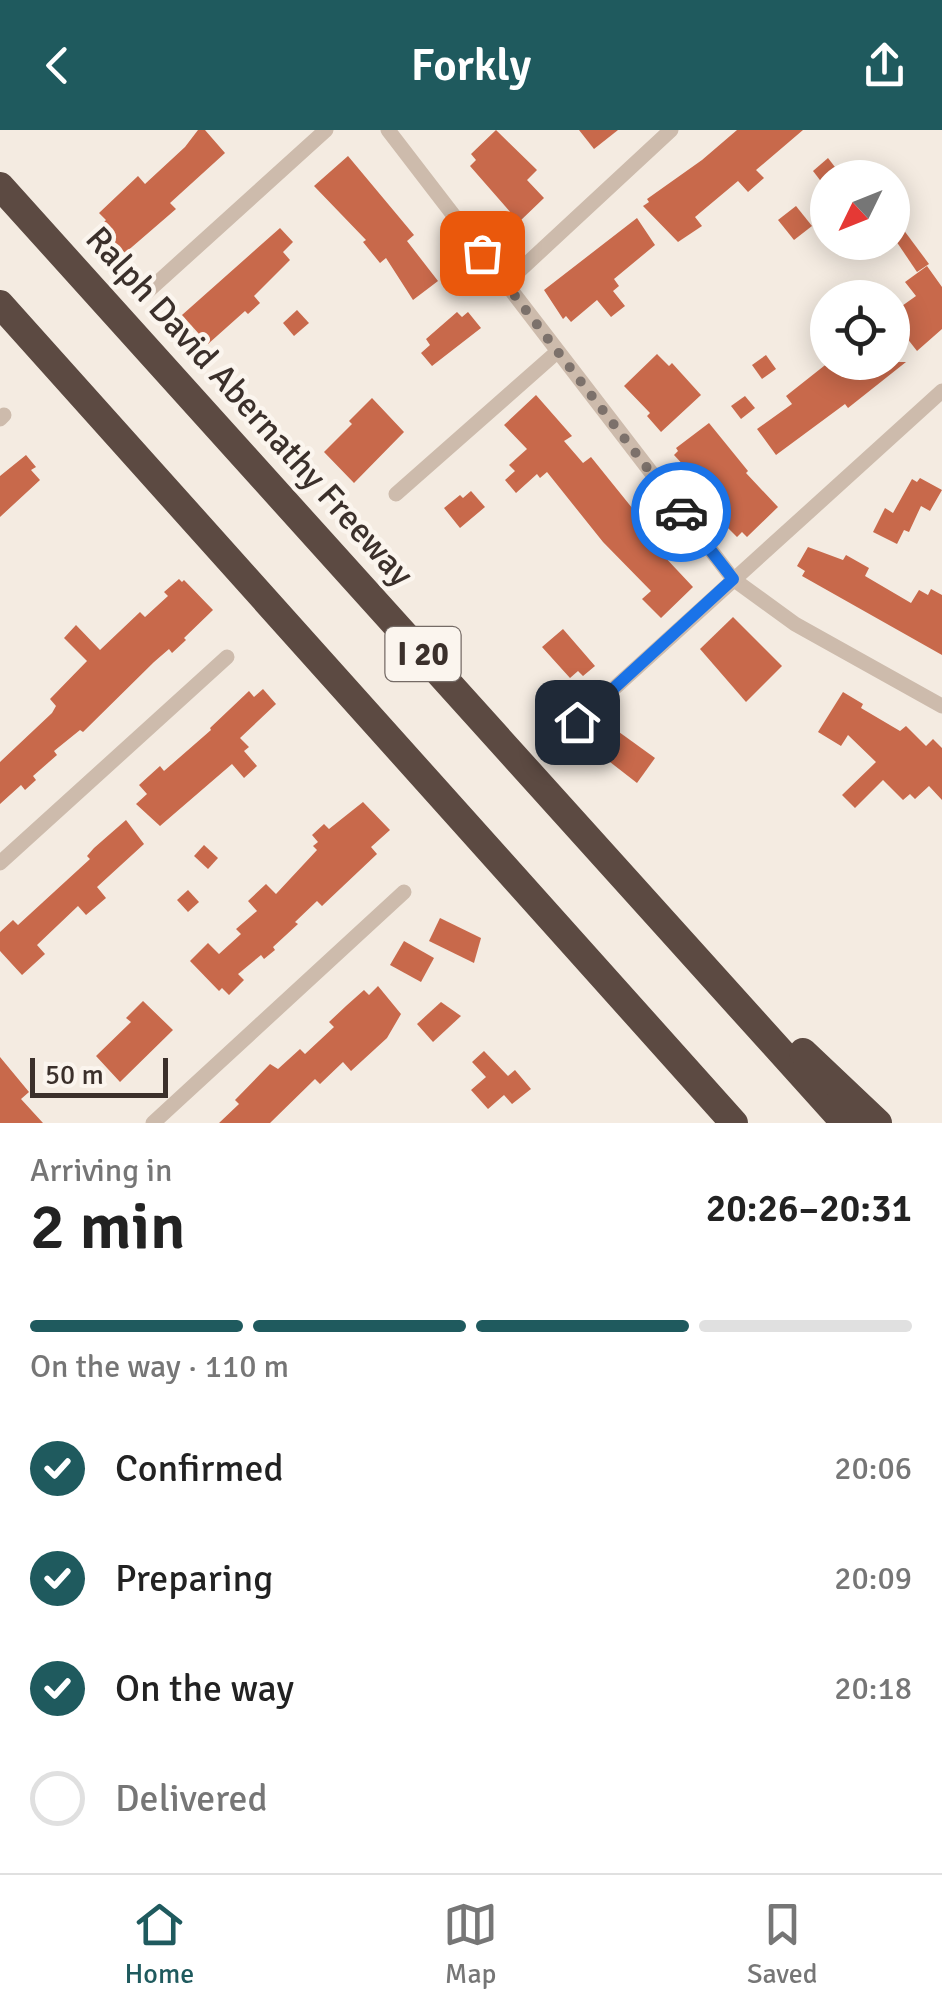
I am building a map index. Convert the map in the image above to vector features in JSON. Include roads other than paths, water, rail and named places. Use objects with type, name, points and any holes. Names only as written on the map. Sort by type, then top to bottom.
[{"type":"highway","name":"Ralph David Abernathy Freeway","points":[[0,186],[845,1123]]},
{"type":"highway","name":"I 20","points":[[0,304],[734,1123]]},
{"type":"highway","points":[[664,918],[878,1123]]},
{"type":"highway","points":[[683,1067],[719,1123]]},
{"type":"street","points":[[147,292],[326,130]]},
{"type":"street","points":[[388,130],[733,579],[795,624],[942,706]]},
{"type":"street","points":[[506,284],[670,130]]},
{"type":"street","points":[[396,494],[558,352]]},
{"type":"street","points":[[577,722],[942,391]]},
{"type":"street","points":[[926,407],[942,416]]},
{"type":"street","points":[[0,863],[226,657]]},
{"type":"street","points":[[153,1123],[404,892]]}]
